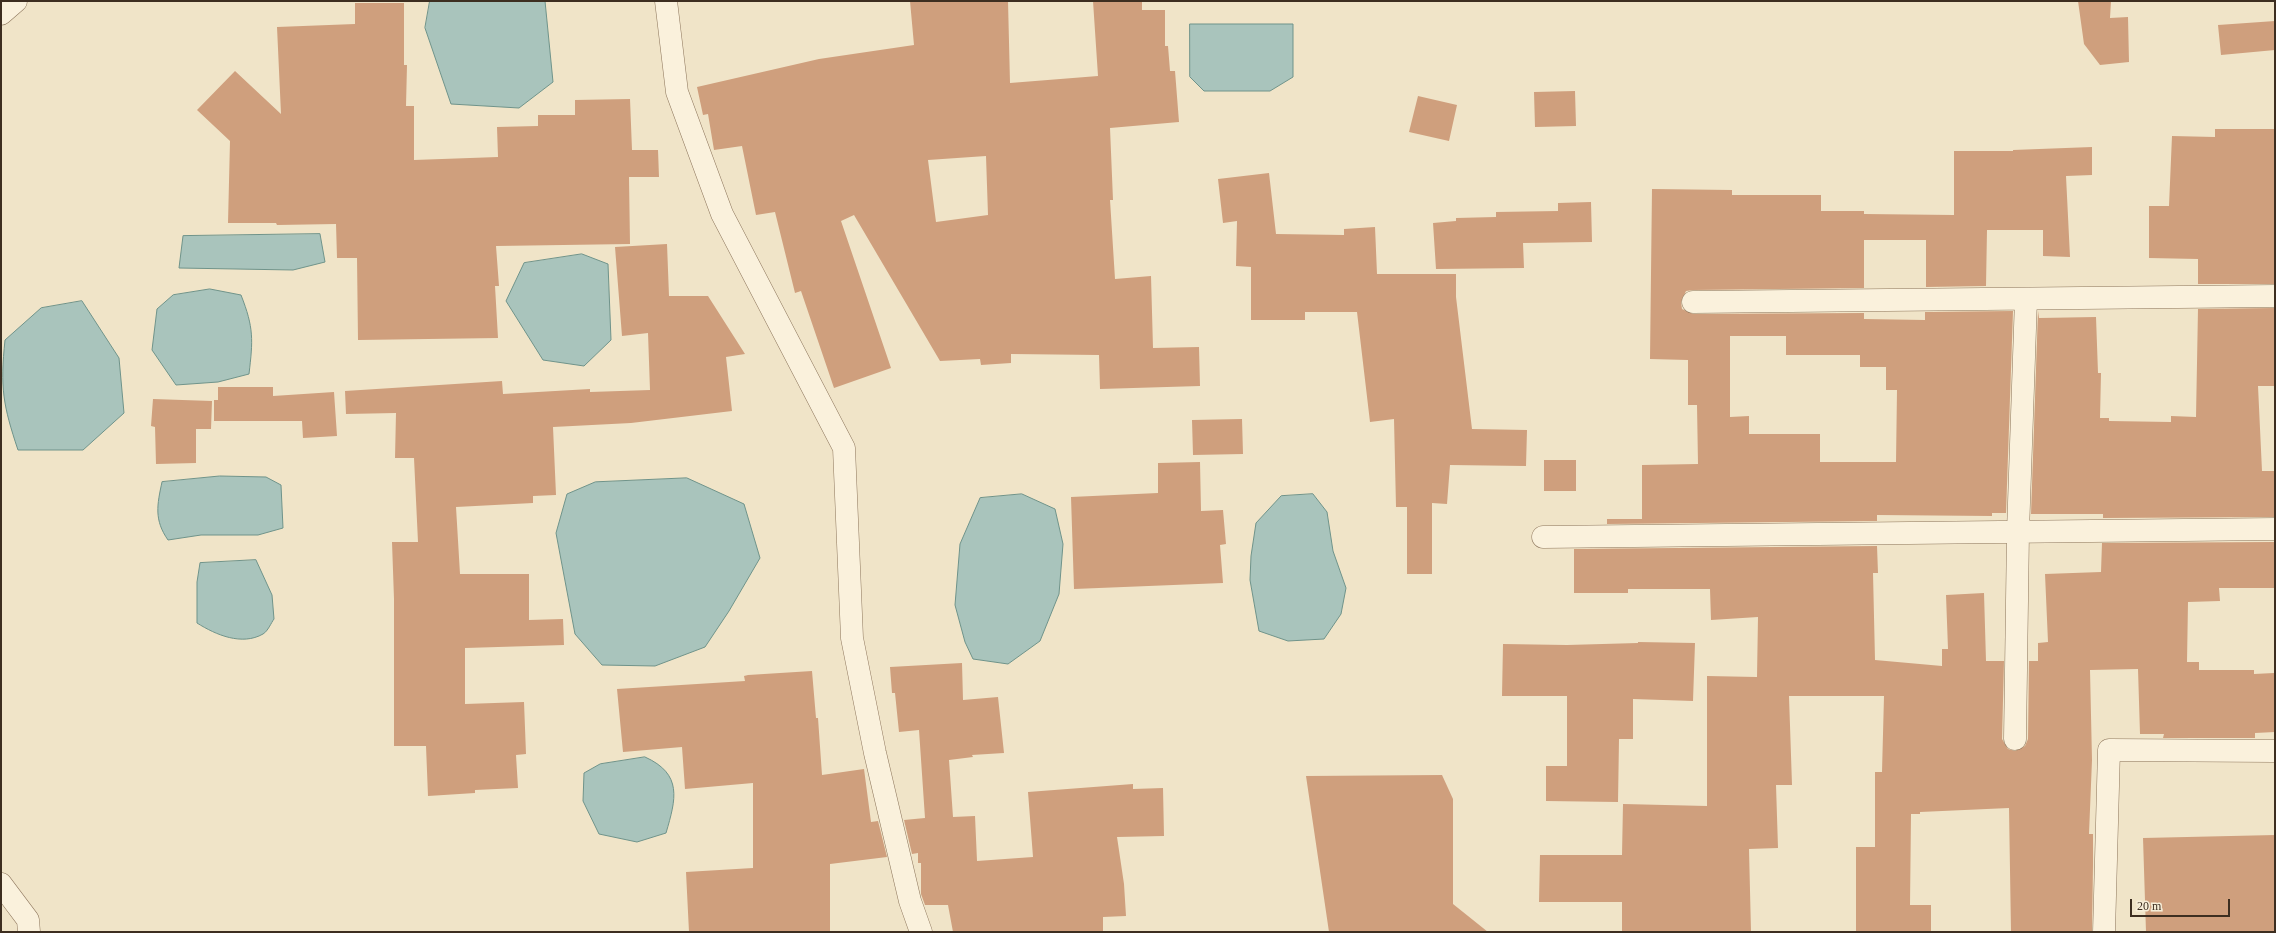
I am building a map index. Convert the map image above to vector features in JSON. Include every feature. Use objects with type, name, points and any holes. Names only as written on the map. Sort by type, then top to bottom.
[{"type":"street","points":[[1,14],[16,1]]},
{"type":"street","points":[[666,1],[677,92],[722,214],[844,448],[852,638],[875,753],[910,901],[921,932]]},
{"type":"street","points":[[1693,302],[2275,296]]},
{"type":"street","points":[[2015,739],[2018,532],[2026,299]]},
{"type":"street","points":[[1543,537],[2275,529]]},
{"type":"street","points":[[2104,932],[2109,750],[2275,751]]},
{"type":"street","points":[[1,884],[28,920],[29,932]]},
{"type":"water","points":[[430,1],[545,1],[553,82],[519,108],[451,104],[425,28]]},
{"type":"water","points":[[1190,24],[1293,24],[1293,77],[1270,91],[1204,91],[1190,77]]},
{"type":"water","points":[[320,234],[325,262],[293,270],[179,268],[183,236]]},
{"type":"water","points":[[582,254],[608,264],[611,340],[584,366],[543,360],[506,301],[524,263]]},
{"type":"water","points":[[210,289],[241,295],[248,316],[252,343],[249,374],[218,382],[176,385],[152,350],[157,309],[173,295]]},
{"type":"water","points":[[82,301],[119,358],[124,413],[83,450],[18,450],[9,421],[4,396],[3,371],[5,340],[41,308]]},
{"type":"water","points":[[220,476],[266,477],[281,485],[283,528],[258,535],[201,535],[168,540],[160,526],[158,512],[162,482]]},
{"type":"water","points":[[687,478],[744,504],[760,558],[729,611],[705,647],[655,666],[602,665],[575,634],[556,533],[567,494],[595,482]]},
{"type":"water","points":[[1022,494],[1055,509],[1063,544],[1059,594],[1040,641],[1008,664],[973,659],[965,642],[955,605],[960,544],[980,498]]},
{"type":"water","points":[[1313,494],[1327,512],[1333,551],[1346,588],[1341,614],[1324,639],[1288,641],[1259,631],[1250,580],[1251,556],[1256,523],[1281,496]]},
{"type":"water","points":[[256,560],[272,595],[274,619],[266,631],[263,634],[246,639],[229,638],[197,623],[197,582],[200,563]]},
{"type":"water","points":[[645,757],[666,771],[674,789],[672,809],[666,833],[637,842],[599,834],[583,801],[584,773],[600,764]]},
{"type":"building","points":[[910,1],[1008,1],[1010,83],[1098,76],[1093,1],[1142,1],[1142,10],[1165,10],[1165,46],[1168,46],[1170,71],[1175,71],[1179,122],[1110,128],[1113,200],[1110,200],[1115,279],[1151,276],[1153,348],[1199,347],[1200,386],[1100,389],[1099,355],[1011,354],[1011,363],[981,365],[980,359],[940,361],[854,215],[841,221],[891,368],[834,388],[801,291],[795,293],[775,212],[756,215],[742,146],[714,150],[708,114],[703,115],[697,87],[819,59],[914,45]],"holes":[[[986,156],[988,215],[936,222],[928,160]]]},
{"type":"building","points":[[2078,1],[2111,1],[2110,18],[2128,17],[2129,62],[2100,65],[2084,44]]},
{"type":"building","points":[[355,3],[404,3],[404,65],[407,65],[406,106],[414,106],[414,160],[498,157],[497,127],[538,126],[538,115],[575,115],[575,100],[630,99],[632,150],[658,150],[659,177],[629,177],[630,244],[496,246],[499,286],[495,286],[498,338],[358,340],[357,258],[337,258],[336,224],[277,225],[276,223],[228,223],[230,141],[197,110],[235,71],[281,114],[277,27],[355,24]]},
{"type":"building","points":[[2275,21],[2275,50],[2221,55],[2218,25]]},
{"type":"building","points":[[1575,91],[1576,126],[1535,127],[1534,92]]},
{"type":"building","points":[[1418,96],[1457,105],[1449,141],[1409,132]]},
{"type":"building","points":[[2215,129],[2275,129],[2275,284],[2198,284],[2198,259],[2149,258],[2149,206],[2169,206],[2172,136],[2215,137]]},
{"type":"building","points":[[2092,147],[2092,175],[2066,176],[2070,257],[2043,256],[2043,230],[1987,230],[1986,286],[1926,287],[1926,240],[1864,240],[1864,288],[1693,290],[1686,291],[1681,302],[1682,309],[1693,314],[1864,313],[1864,319],[1925,320],[1925,312],[2013,311],[2006,513],[1992,513],[1992,516],[1877,515],[1877,521],[1607,524],[1607,519],[1642,519],[1642,465],[1698,464],[1697,405],[1688,405],[1688,360],[1650,359],[1652,189],[1732,190],[1732,195],[1821,195],[1821,211],[1864,211],[1864,214],[1954,215],[1954,151]],"holes":[[[1730,336],[1786,336],[1786,355],[1860,355],[1860,367],[1886,367],[1886,390],[1897,390],[1896,462],[1820,462],[1820,434],[1749,434],[1749,416],[1730,417]]]},
{"type":"building","points":[[1269,173],[1276,234],[1344,235],[1344,229],[1375,227],[1377,274],[1456,274],[1456,297],[1472,429],[1527,430],[1526,466],[1450,465],[1447,504],[1432,503],[1432,574],[1407,574],[1407,507],[1396,507],[1394,419],[1370,422],[1357,312],[1305,312],[1305,320],[1251,320],[1251,267],[1236,266],[1237,221],[1223,223],[1218,179]]},
{"type":"building","points":[[1591,202],[1592,242],[1523,243],[1524,268],[1436,269],[1433,223],[1456,221],[1456,218],[1496,217],[1496,212],[1558,211],[1558,203]]},
{"type":"building","points":[[667,244],[669,296],[708,296],[745,354],[726,357],[732,411],[631,423],[553,427],[556,495],[533,496],[533,503],[456,507],[460,574],[529,574],[529,620],[563,619],[564,645],[465,648],[465,704],[524,702],[526,754],[516,755],[518,788],[475,790],[475,793],[428,796],[426,746],[394,746],[394,599],[392,542],[418,542],[414,458],[395,458],[396,413],[346,414],[345,391],[502,381],[503,394],[590,389],[590,392],[650,390],[648,333],[622,336],[615,247]]},
{"type":"building","points":[[2275,308],[2275,386],[2258,386],[2262,471],[2275,471],[2275,517],[2103,518],[2103,514],[2031,514],[2038,311],[2039,318],[2096,317],[2098,373],[2101,373],[2100,418],[2109,418],[2109,421],[2171,422],[2171,416],[2196,417],[2198,309]]},
{"type":"building","points":[[218,387],[273,387],[273,396],[334,392],[337,436],[303,438],[302,421],[214,421],[214,400],[218,400]]},
{"type":"building","points":[[153,399],[212,401],[211,429],[196,429],[196,463],[156,464],[155,427],[151,426]]},
{"type":"building","points":[[1242,419],[1243,454],[1193,455],[1192,420]]},
{"type":"building","points":[[1544,460],[1576,460],[1576,491],[1544,491]]},
{"type":"building","points":[[1200,462],[1201,511],[1223,510],[1226,544],[1220,545],[1223,583],[1074,589],[1071,497],[1158,493],[1158,463]]},
{"type":"building","points":[[2275,542],[2275,588],[2219,588],[2220,601],[2188,602],[2187,662],[2199,662],[2199,670],[2254,670],[2254,674],[2274,673],[2275,732],[2255,733],[2255,738],[2163,738],[2164,734],[2140,734],[2138,669],[2090,670],[2092,760],[2089,834],[2093,834],[2092,932],[2011,932],[2009,808],[1920,812],[1920,814],[1911,814],[1910,905],[1931,905],[1931,932],[1856,932],[1856,847],[1875,847],[1875,772],[1882,772],[1884,696],[1789,696],[1792,785],[1776,785],[1778,848],[1749,849],[1751,932],[1622,932],[1622,902],[1539,902],[1540,855],[1622,855],[1623,804],[1707,806],[1707,676],[1757,677],[1758,617],[1711,620],[1710,589],[1628,589],[1628,593],[1574,593],[1574,549],[1877,546],[1878,573],[1873,573],[1875,660],[1942,666],[1942,649],[1948,649],[1946,595],[1984,593],[1986,661],[2004,661],[2002,739],[2008,749],[2015,751],[2025,746],[2028,739],[2029,661],[2038,661],[2038,643],[2048,642],[2045,574],[2101,572],[2102,543]]},
{"type":"building","points":[[1638,642],[1695,643],[1693,701],[1633,699],[1633,739],[1619,739],[1618,802],[1546,801],[1546,766],[1567,766],[1567,696],[1502,696],[1503,644],[1567,645]]},
{"type":"building","points":[[962,663],[963,700],[998,697],[1004,753],[972,755],[973,757],[949,760],[953,817],[975,816],[977,861],[1033,857],[1028,792],[1133,784],[1133,789],[1163,788],[1164,836],[1117,837],[1124,884],[1126,916],[1103,917],[1103,932],[953,932],[948,905],[925,905],[921,894],[921,863],[918,863],[918,853],[912,854],[904,820],[925,818],[919,730],[899,732],[895,693],[892,693],[890,667]]},
{"type":"building","points":[[812,671],[816,718],[818,718],[822,775],[864,769],[871,822],[878,821],[887,857],[830,864],[830,932],[689,932],[686,872],[753,868],[753,783],[685,789],[682,747],[623,752],[617,689],[745,681],[744,676],[748,675]]},
{"type":"building","points":[[1442,775],[1453,799],[1453,904],[1488,932],[1329,932],[1306,776]]},
{"type":"building","points":[[2275,835],[2275,932],[2146,932],[2143,838]]}]
